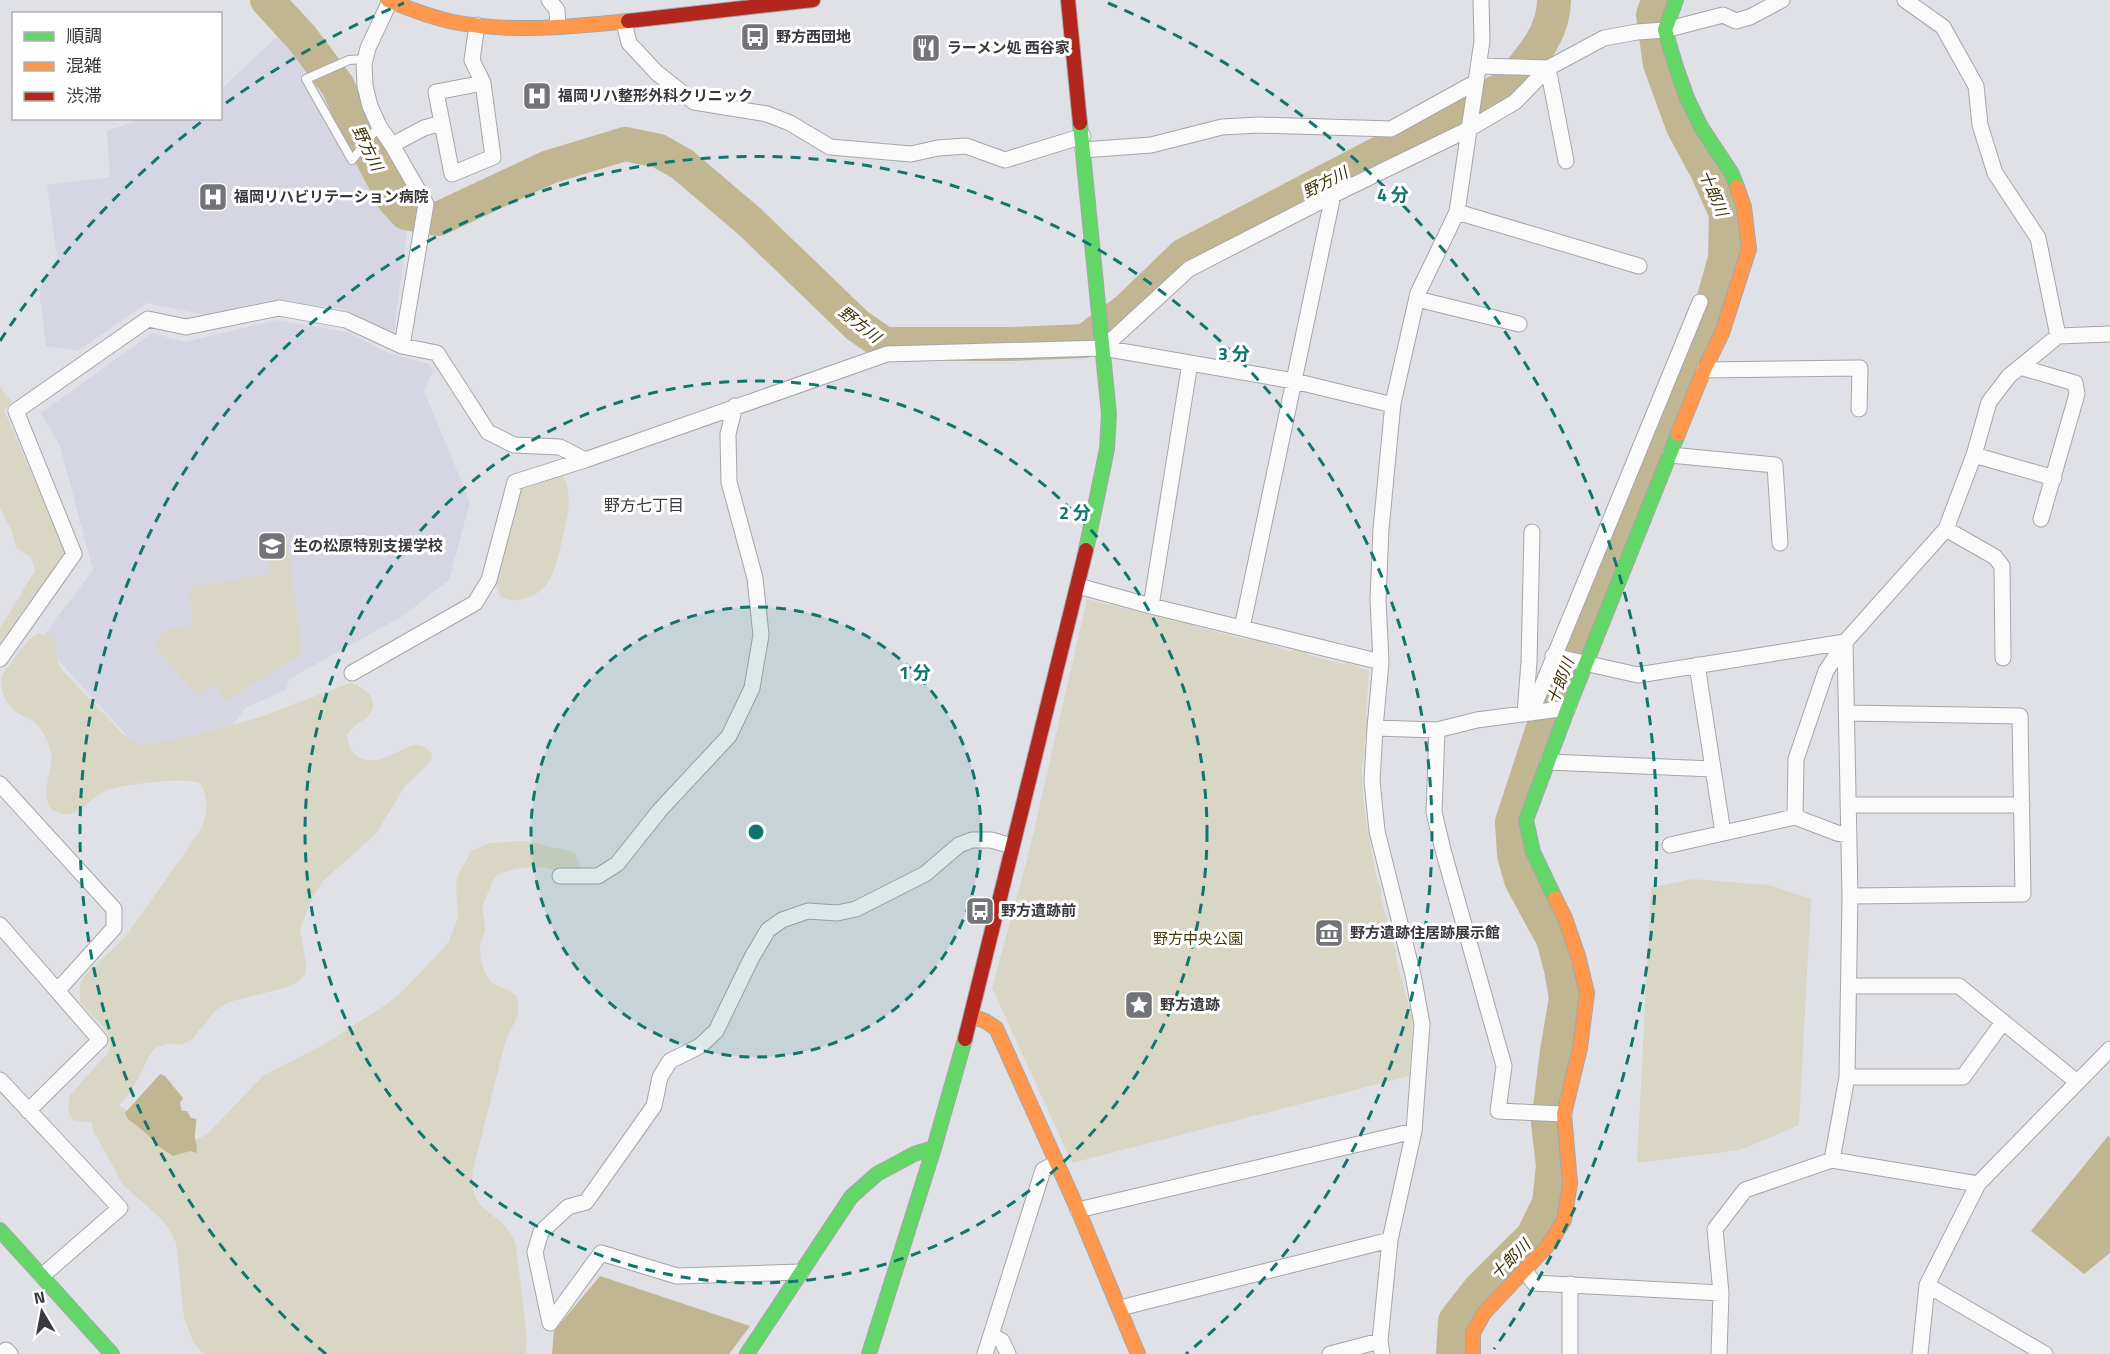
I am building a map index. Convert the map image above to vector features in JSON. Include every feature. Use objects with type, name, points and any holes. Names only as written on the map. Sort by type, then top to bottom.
[{"type":"street","points":[[549,0],[557,10],[558,26]]},
{"type":"street","points":[[402,346],[426,204],[379,126],[365,87],[365,58],[389,1],[411,10],[454,22],[498,28],[624,22],[813,0]]},
{"type":"street","points":[[869,1354],[934,1148],[971,1016],[1078,586],[1107,449],[1108,414],[1103,348],[1068,0]]},
{"type":"street","points":[[1330,1354],[1381,1348],[1390,1240],[1414,1131],[1422,1024],[1413,975],[1377,831],[1372,781],[1382,662],[1378,599],[1381,529],[1393,405],[1418,293],[1457,212],[1482,41],[1481,0]]},
{"type":"street","points":[[1473,1354],[1473,1333],[1484,1313],[1550,1243],[1564,1220],[1570,1183],[1564,1114],[1580,1048],[1587,993],[1565,918],[1533,852],[1526,820],[1585,664],[1704,370],[1722,333],[1749,249],[1744,207],[1732,174],[1701,127],[1687,98],[1665,30],[1676,0]]},
{"type":"street","points":[[1103,348],[1189,269],[1515,102],[1548,68],[1604,38],[1665,30],[1723,15],[1736,21],[1750,17],[1782,0]]},
{"type":"street","points":[[1905,0],[1943,27],[1976,86],[1980,125],[1995,173],[2038,238],[2058,336]]},
{"type":"street","points":[[624,22],[629,43],[657,73],[694,102],[767,114],[790,123],[830,147],[911,154],[938,148],[966,146],[1005,160],[1083,143],[1151,145],[1222,127],[1249,125],[1391,129],[1475,86]]},
{"type":"street","points":[[477,26],[472,60],[483,82],[494,157],[452,174],[436,92],[483,82]]},
{"type":"street","points":[[1478,66],[1548,68]]},
{"type":"street","points":[[1548,68],[1566,161]]},
{"type":"street","points":[[392,145],[424,128],[442,123]]},
{"type":"street","points":[[1242,628],[1333,195]]},
{"type":"street","points":[[1457,212],[1639,266]]},
{"type":"street","points":[[1417,299],[1519,324]]},
{"type":"street","points":[[1528,713],[1700,302]]},
{"type":"street","points":[[0,659],[74,554],[16,411],[148,319],[186,327],[279,308],[346,320],[402,346],[437,353],[488,432],[514,445],[560,447],[585,460]]},
{"type":"street","points":[[1794,817],[1796,759],[1826,671],[1845,642],[1946,529],[1974,455],[1989,402],[2009,376],[2058,336],[2110,334]]},
{"type":"street","points":[[352,673],[475,603],[489,580],[514,482],[585,460],[887,354],[1103,348],[1294,381],[1393,405]]},
{"type":"street","points":[[1151,606],[1190,363]]},
{"type":"street","points":[[2020,367],[2075,383],[2077,394],[2041,519]]},
{"type":"street","points":[[1704,370],[1860,368],[1859,409]]},
{"type":"street","points":[[560,876],[598,876],[617,864],[660,810],[729,736],[753,688],[761,635],[755,578],[729,482],[728,434],[735,406]]},
{"type":"street","points":[[1670,455],[1775,465],[1780,543]]},
{"type":"street","points":[[1974,455],[2054,478]]},
{"type":"street","points":[[1946,529],[1995,557],[2002,566],[2003,658]]},
{"type":"street","points":[[1528,713],[1532,532]]},
{"type":"street","points":[[1078,586],[1382,662]]},
{"type":"street","points":[[1553,656],[1638,675],[1845,642]]},
{"type":"street","points":[[1832,1160],[1847,1077],[1850,896],[1845,642]]},
{"type":"street","points":[[1697,665],[1723,833]]},
{"type":"street","points":[[1375,728],[1437,729],[1477,720],[1568,708]]},
{"type":"street","points":[[1848,713],[2020,716],[2023,894],[1850,896]]},
{"type":"street","points":[[1437,729],[1434,812],[1504,1066],[1498,1111],[1564,1114]]},
{"type":"street","points":[[1548,762],[1712,769]]},
{"type":"street","points":[[0,784],[114,909],[114,928],[58,990]]},
{"type":"street","points":[[1849,805],[2022,805]]},
{"type":"street","points":[[1670,845],[1794,817],[1837,833],[1849,835]]},
{"type":"street","points":[[801,1272],[678,1276],[601,1253],[550,1323],[535,1252],[541,1232],[568,1207],[586,1202],[641,1125],[654,1106],[660,1077],[670,1061],[700,1046],[716,1031],[752,957],[768,930],[782,920],[808,910],[837,913],[856,909],[925,874],[959,845],[972,840],[991,840],[1012,846]]},
{"type":"street","points":[[0,925],[100,1040],[28,1111]]},
{"type":"street","points":[[1849,986],[1959,986],[2077,1082]]},
{"type":"street","points":[[971,1016],[986,1021],[996,1028],[1078,1210],[1138,1354]]},
{"type":"street","points":[[1847,1077],[1963,1077],[2003,1023]]},
{"type":"street","points":[[1920,1354],[1927,1285],[1978,1184],[2110,1049]]},
{"type":"street","points":[[0,1080],[120,1208],[42,1276]]},
{"type":"street","points":[[1078,1210],[1414,1131]]},
{"type":"street","points":[[747,1354],[851,1197],[877,1174],[914,1154],[934,1148]]},
{"type":"street","points":[[1719,1354],[1721,1293],[1715,1228],[1745,1190],[1832,1160],[1978,1184]]},
{"type":"street","points":[[985,1354],[1043,1170],[1056,1163]]},
{"type":"street","points":[[0,1230],[112,1354]]},
{"type":"street","points":[[1120,1308],[1390,1240]]},
{"type":"street","points":[[1525,1271],[1534,1283],[1721,1293]]},
{"type":"street","points":[[1570,1284],[1570,1354]]},
{"type":"street","points":[[1927,1285],[2045,1354]]},
{"type":"street","points":[[991,1335],[1002,1341],[1008,1354]]},
{"type":"lane","points":[[365,58],[349,60],[306,79],[352,160],[379,126]]},
{"type":"shaded area","name":"福岡リハビリテーション病院","points":[[278,36],[309,67],[370,185],[385,209],[408,224],[394,333],[339,308],[267,301],[205,315],[147,303],[78,351],[46,346],[39,289],[57,258],[47,185],[110,177],[107,131],[138,120],[222,120],[222,88]]},
{"type":"shaded area","name":"生の松原特別支援学校","points":[[277,320],[347,332],[389,353],[429,364],[433,371],[424,391],[470,502],[449,580],[403,616],[289,679],[286,690],[245,708],[227,734],[140,750],[40,640],[93,570],[60,446],[41,413],[152,333],[185,342]]},
{"type":"shaded area","points":[[160,1074],[165,1076],[183,1098],[180,1103],[182,1111],[187,1111],[191,1118],[196,1119],[196,1153],[190,1151],[173,1156],[158,1146],[128,1119],[125,1113]]},
{"type":"shaded area","points":[[2108,1136],[2110,1138],[2110,1253],[2084,1274],[2031,1231]]},
{"type":"shaded area","points":[[600,1276],[750,1326],[729,1354],[552,1354],[554,1331]]},
{"type":"green space","points":[[0,387],[12,402],[4,410],[65,550],[56,570],[0,647],[0,628],[35,571],[31,557],[16,548],[12,532],[0,508]]},
{"type":"green space","points":[[561,472],[568,489],[569,506],[555,568],[547,584],[533,595],[515,600],[501,597],[495,583],[521,484]]},
{"type":"green space","points":[[286,532],[302,654],[224,702],[215,684],[197,695],[156,648],[162,631],[193,625],[189,587],[270,574],[266,535]]},
{"type":"green space","name":"野方中央公園","points":[[1087,599],[1178,622],[1180,620],[1191,622],[1193,626],[1245,639],[1267,641],[1273,646],[1290,651],[1297,649],[1309,655],[1344,664],[1346,662],[1369,671],[1366,715],[1368,721],[1364,743],[1367,750],[1363,759],[1362,774],[1365,814],[1378,883],[1381,887],[1381,897],[1413,1022],[1409,1076],[1072,1163],[992,988],[1029,852]]},
{"type":"green space","points":[[39,633],[52,637],[62,670],[123,734],[140,746],[201,734],[263,716],[350,683],[365,690],[373,704],[369,715],[347,735],[348,743],[354,754],[364,760],[377,760],[409,747],[421,745],[432,754],[431,762],[405,786],[376,834],[323,881],[312,898],[300,929],[306,964],[305,974],[299,981],[288,987],[229,1002],[216,1010],[192,1039],[181,1045],[168,1044],[157,1047],[150,1054],[137,1081],[119,1105],[181,1145],[208,1133],[264,1075],[323,1045],[402,992],[448,943],[458,918],[457,877],[471,851],[490,843],[521,841],[575,854],[580,868],[575,871],[565,872],[529,867],[497,875],[482,908],[485,932],[480,944],[481,961],[492,983],[516,995],[518,1010],[505,1044],[473,1170],[473,1185],[478,1202],[507,1228],[516,1246],[527,1338],[526,1354],[203,1354],[194,1343],[184,1318],[176,1243],[168,1227],[123,1185],[93,1130],[91,1122],[74,1121],[68,1111],[70,1095],[108,1053],[110,1045],[107,1032],[80,1002],[80,984],[84,976],[126,936],[200,831],[205,818],[207,801],[200,783],[192,781],[153,782],[105,791],[74,813],[62,814],[53,810],[48,804],[47,796],[51,753],[47,740],[32,720],[16,712],[9,704],[3,695],[1,684],[3,674],[20,650]]},
{"type":"green space","points":[[1693,879],[1769,885],[1811,899],[1799,1125],[1740,1150],[1637,1163],[1651,887]]},
{"type":"waterway","name":"野方川","points":[[267,0],[302,38],[338,86],[354,123],[394,200],[406,213],[438,219],[549,167],[625,144],[659,151],[682,164],[749,221],[857,325],[884,344],[1009,344],[1085,341],[1127,310],[1184,255],[1508,86],[1532,57],[1545,36],[1550,25],[1554,0]]},
{"type":"waterway","name":"十郎川","points":[[1453,1354],[1455,1321],[1479,1290],[1533,1236],[1549,1203],[1553,1166],[1548,1123],[1566,998],[1553,939],[1521,880],[1514,855],[1512,822],[1555,691],[1703,337],[1725,258],[1726,214],[1707,171],[1683,127],[1660,64],[1653,15],[1658,0]]},
{"type":"traffic: fast","points":[[1676,0],[1665,30],[1676,67],[1701,127],[1732,174],[1737,187]]},
{"type":"traffic: fast","points":[[1080,123],[1109,414],[1107,449],[1086,550]]},
{"type":"traffic: fast","points":[[1555,898],[1533,852],[1526,820],[1568,708],[1678,434]]},
{"type":"traffic: fast","points":[[869,1354],[934,1148],[965,1039]]},
{"type":"traffic: fast","points":[[747,1354],[851,1197],[877,1174],[914,1154],[934,1148]]},
{"type":"traffic: fast","points":[[0,1230],[112,1354]]},
{"type":"traffic: slow","points":[[388,0],[453,22],[497,27],[562,27],[628,21]]},
{"type":"traffic: slow","points":[[1678,434],[1722,333],[1749,249],[1744,207],[1737,187]]},
{"type":"traffic: slow","points":[[1473,1354],[1473,1333],[1484,1313],[1550,1243],[1564,1220],[1570,1183],[1564,1114],[1580,1048],[1587,993],[1578,956],[1565,918],[1555,898]]},
{"type":"traffic: slow","points":[[971,1016],[996,1028],[1078,1210],[1138,1354]]},
{"type":"traffic: jam","points":[[628,21],[813,0]]},
{"type":"traffic: jam","points":[[1068,0],[1080,123]]},
{"type":"traffic: jam","points":[[965,1039],[1086,550]]},
{"type":"place","name":"野方西団地","points":[[755,37]]},
{"type":"place","name":"ラーメン処 西谷家","points":[[926,48]]},
{"type":"place","name":"福岡リハ整形外科クリニック","points":[[537,96]]},
{"type":"place","name":"福岡リハビリテーション病院","points":[[213,197]]},
{"type":"place","name":"生の松原特別支援学校","points":[[272,546]]},
{"type":"place","name":"野方遺跡前","points":[[980,911]]},
{"type":"place","name":"野方遺跡住居跡展示館","points":[[1329,933]]},
{"type":"place","name":"野方遺跡","points":[[1139,1005]]},
{"type":"district","name":"野方七丁目","points":[[644,505]]}]
